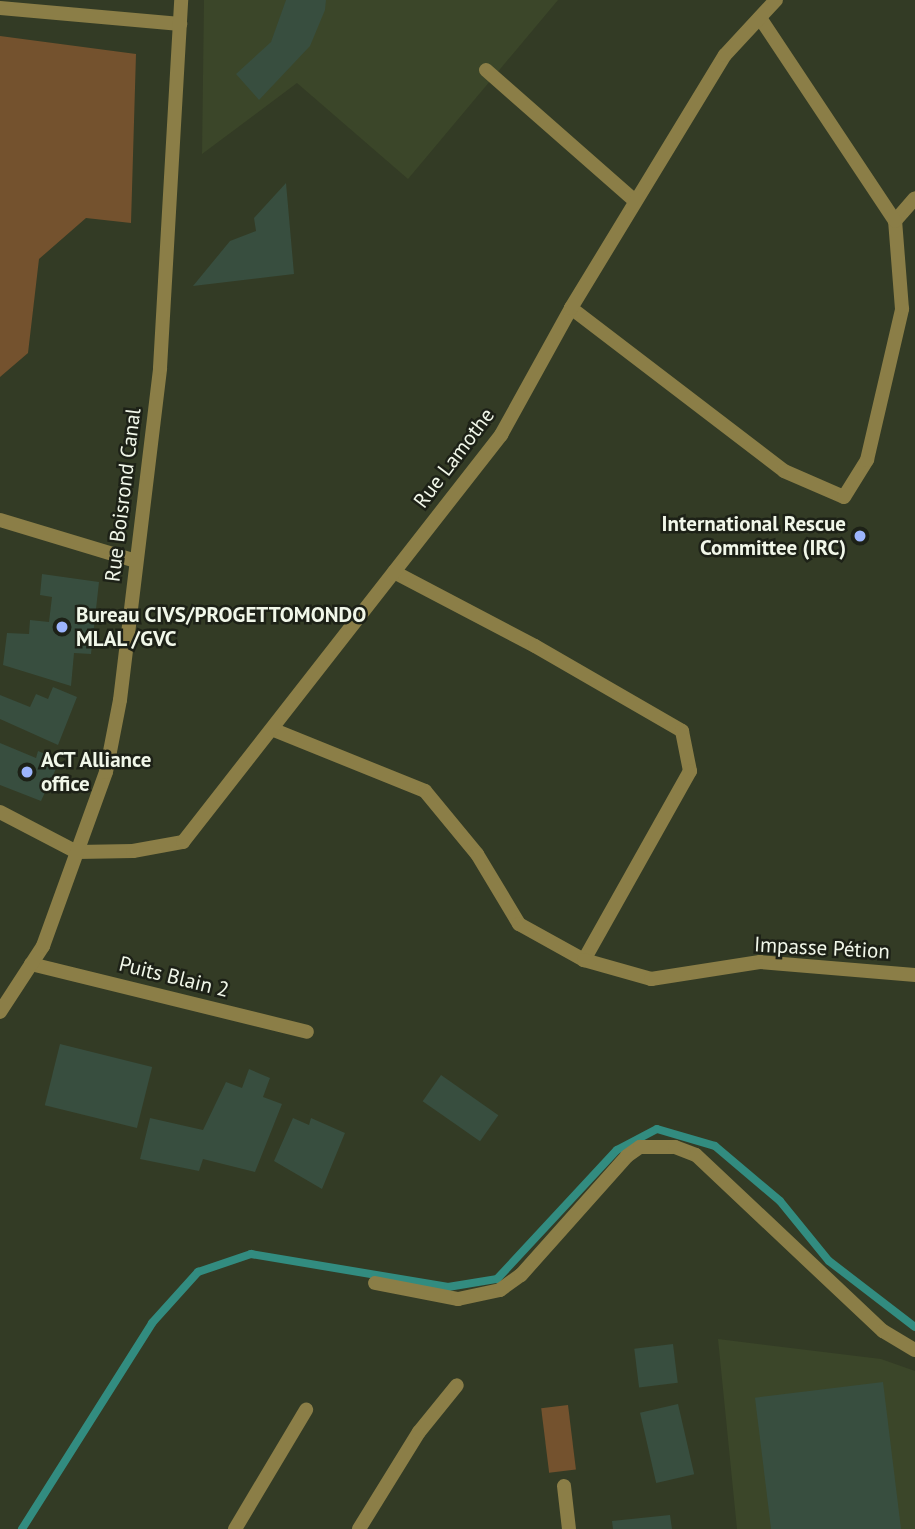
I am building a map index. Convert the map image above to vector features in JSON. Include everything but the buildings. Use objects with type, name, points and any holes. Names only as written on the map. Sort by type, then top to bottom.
[{"type":"street","name":"Rue Boisrond Canal","points":[[0,1012],[43,946],[106,772],[120,700],[160,368],[181,0]]},
{"type":"street","name":"Rue Lamothe","points":[[77,852],[133,851],[183,842],[274,730],[501,435],[571,308],[725,55],[776,0]]},
{"type":"street","points":[[0,9],[180,24]]},
{"type":"street","points":[[571,308],[773,463],[844,497],[867,460],[902,309],[895,221],[760,18]]},
{"type":"street","points":[[486,69],[635,201]]},
{"type":"street","points":[[895,221],[915,198]]},
{"type":"street","points":[[0,520],[136,561]]},
{"type":"street","points":[[394,572],[535,646],[682,731],[690,771],[584,960]]},
{"type":"street","name":"Impasse Pétion","points":[[274,730],[425,791],[477,854],[519,923],[584,960],[651,979],[760,962],[915,975]]},
{"type":"street","points":[[0,812],[77,852]]},
{"type":"street","name":"Puits Blain 2","points":[[31,964],[307,1031]]},
{"type":"street","points":[[375,1283],[458,1299],[500,1290],[521,1275],[627,1156],[640,1147],[675,1147],[696,1155],[883,1331],[915,1350]]},
{"type":"street","points":[[359,1529],[419,1432],[457,1385]]},
{"type":"street","points":[[236,1529],[306,1410]]},
{"type":"street","points":[[564,1486],[569,1529]]},
{"type":"shaded area","points":[[204,0],[558,0],[408,179],[297,83],[202,154]]},
{"type":"shaded area","points":[[0,36],[136,54],[131,223],[86,218],[39,259],[28,353],[0,377]]},
{"type":"shaded area","points":[[718,1339],[881,1359],[915,1371],[915,1529],[737,1529]]},
{"type":"shaded area","points":[[568,1405],[576,1470],[549,1473],[541,1408]]},
{"type":"waterway","points":[[22,1529],[152,1323],[198,1272],[251,1254],[448,1287],[497,1279],[617,1150],[657,1129],[715,1146],[780,1201],[829,1261],[915,1327]]},
{"type":"place","name":"International Rescue Committee (IRC)","points":[[860,536]]},
{"type":"place","name":"Bureau CIVS/PROGETTOMONDO MLAL /GVC","points":[[62,627]]},
{"type":"place","name":"ACT Alliance office","points":[[27,772]]}]
